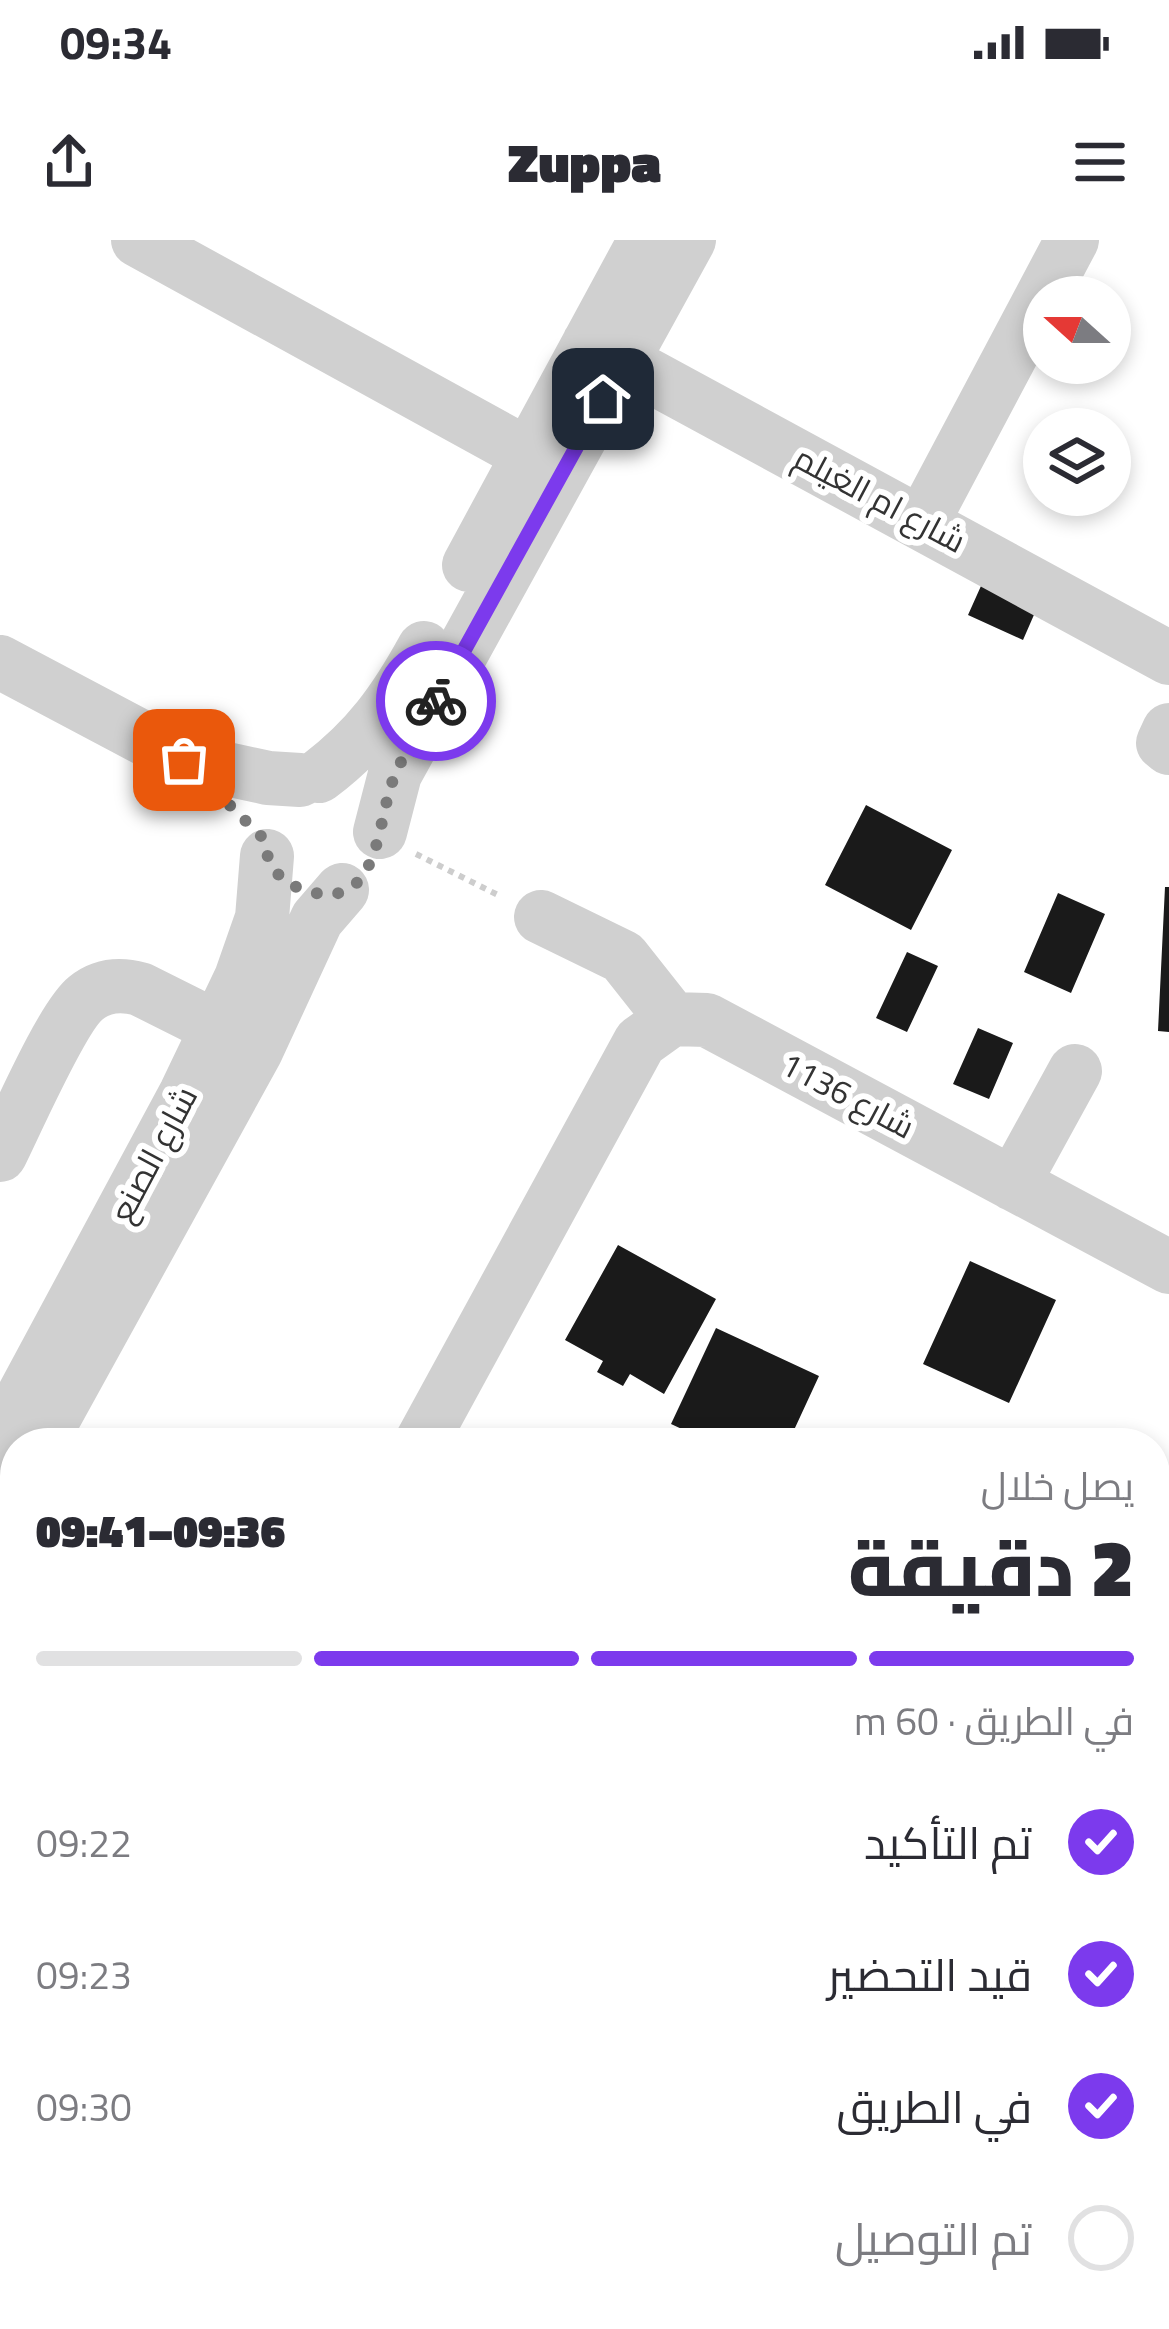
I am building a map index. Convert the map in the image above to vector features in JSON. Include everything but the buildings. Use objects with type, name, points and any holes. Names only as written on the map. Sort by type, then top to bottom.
[{"type":"street","points":[[137,240],[529,455]]},
{"type":"street","points":[[184,760],[265,847],[289,884],[324,894],[342,890],[370,867],[395,774],[606,352],[645,240]]},
{"type":"street","points":[[265,847],[265,820],[272,802],[284,789],[350,752],[395,701],[529,455],[689,240]]},
{"type":"street","points":[[923,521],[1072,240]]},
{"type":"street","name":"شارع ام الغيلم","points":[[606,352],[1169,658]]},
{"type":"street","points":[[0,662],[184,760],[268,778],[337,778],[367,797],[379,841]]},
{"type":"street","points":[[1169,730],[1163,743],[1169,748]]},
{"type":"street","name":"شارع الصنع","points":[[10,1423],[242,978],[262,918],[265,847]]},
{"type":"street","name":"شارع الصنع","points":[[10,1423],[256,1051],[317,919],[342,890]]},
{"type":"street","points":[[429,1428],[640,1042],[672,1019],[623,957],[541,916]]},
{"type":"street","points":[[0,1154],[69,1019],[98,990],[140,989],[218,1028]]},
{"type":"street","name":"شارع 1136","points":[[672,1019],[707,1020],[1169,1267]]},
{"type":"street","points":[[1013,1184],[1075,1071]]},
{"type":"path","points":[[379,841],[414,853],[541,916]]},
{"type":"way so far","points":[[184,760],[263,838],[266,856],[289,884],[324,894],[342,890],[370,867],[395,774],[436,701]]},
{"type":"route","points":[[436,701],[603,399]]}]
